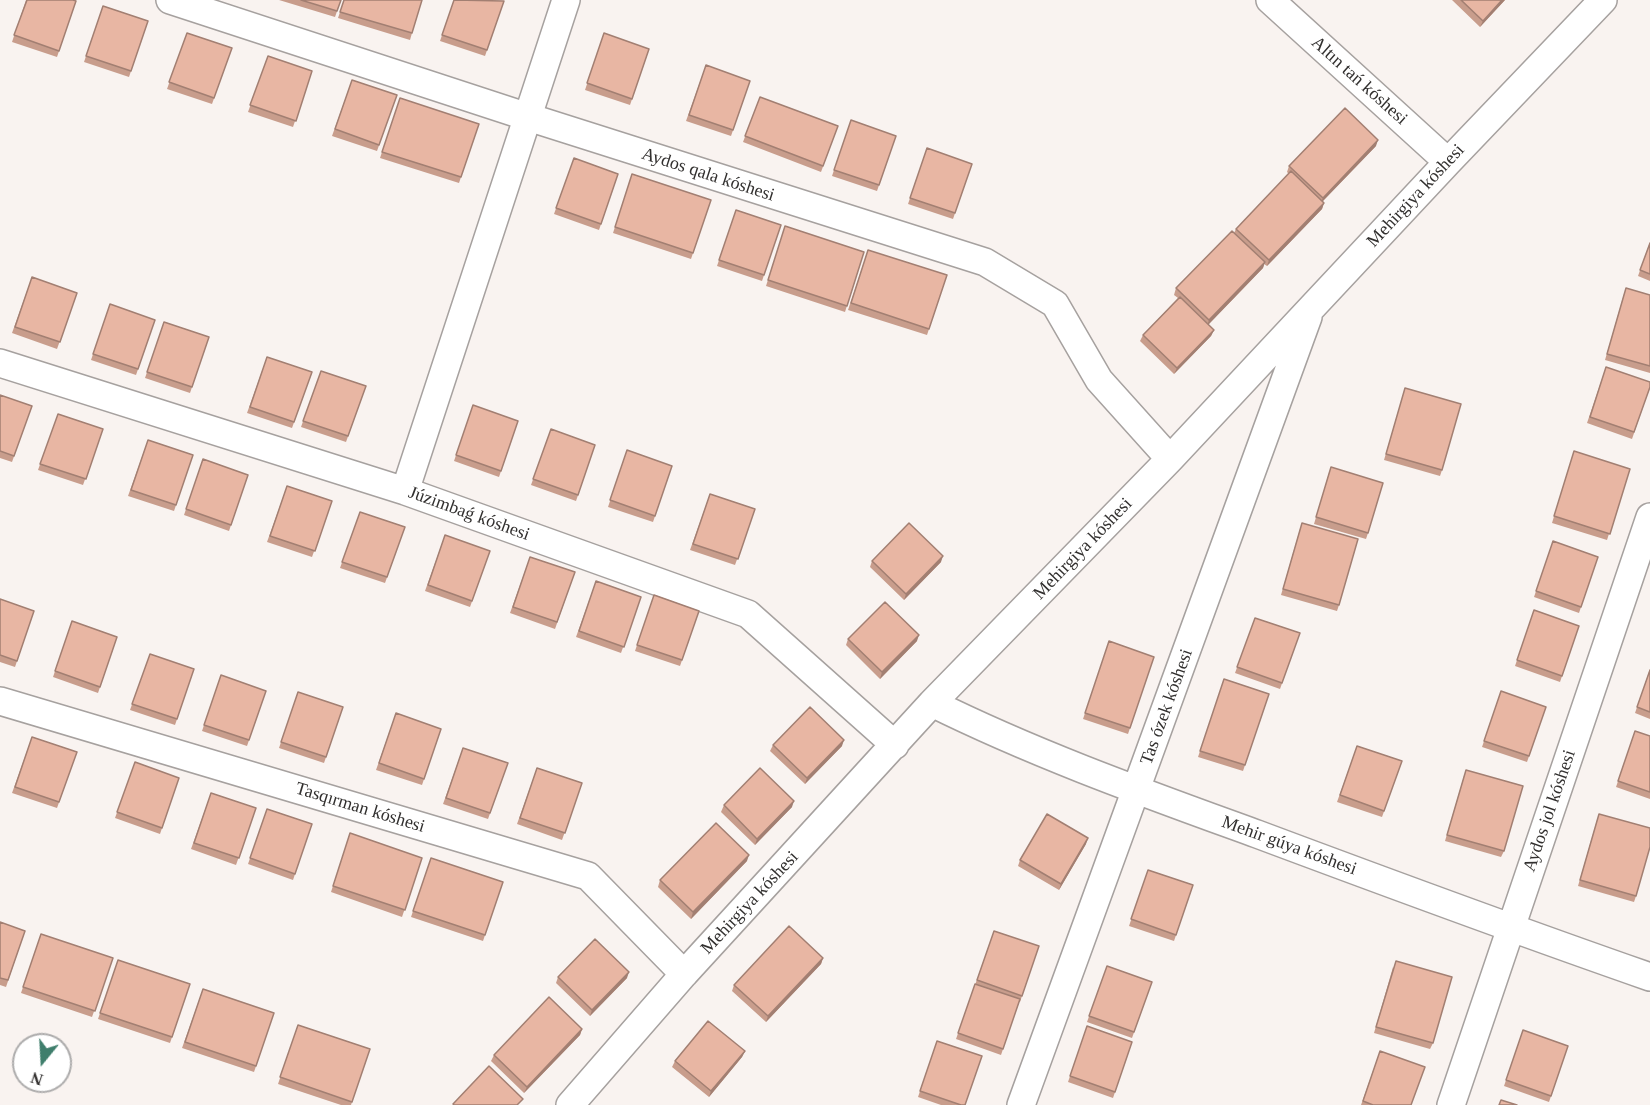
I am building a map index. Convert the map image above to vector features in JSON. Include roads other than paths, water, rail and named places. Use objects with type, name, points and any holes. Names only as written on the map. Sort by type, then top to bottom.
[{"type":"street","name":"Aydos qala kóshesi","points":[[170,0],[528,117],[985,262],[1055,304],[1099,380],[1170,459]]},
{"type":"street","points":[[405,491],[566,0]]},
{"type":"street","name":"Altın tań kóshesi","points":[[1270,0],[1448,162]]},
{"type":"street","name":"Mehirgiya kóshesi","points":[[570,1105],[684,974],[932,703],[1170,459],[1603,0]]},
{"type":"street","name":"Tas ózek kóshesi","points":[[1021,1105],[1311,308]]},
{"type":"street","name":"Júzimbaǵ kóshesi","points":[[0,363],[405,491],[748,614],[896,744]]},
{"type":"street","name":"Aydos jol kóshesi","points":[[1451,1105],[1650,517]]},
{"type":"street","name":"Tasqırman kóshesi","points":[[0,701],[588,876],[684,974]]},
{"type":"street","name":"Mehir gúyа kóshesi","points":[[932,703],[978,726],[1137,790],[1650,977]]}]
